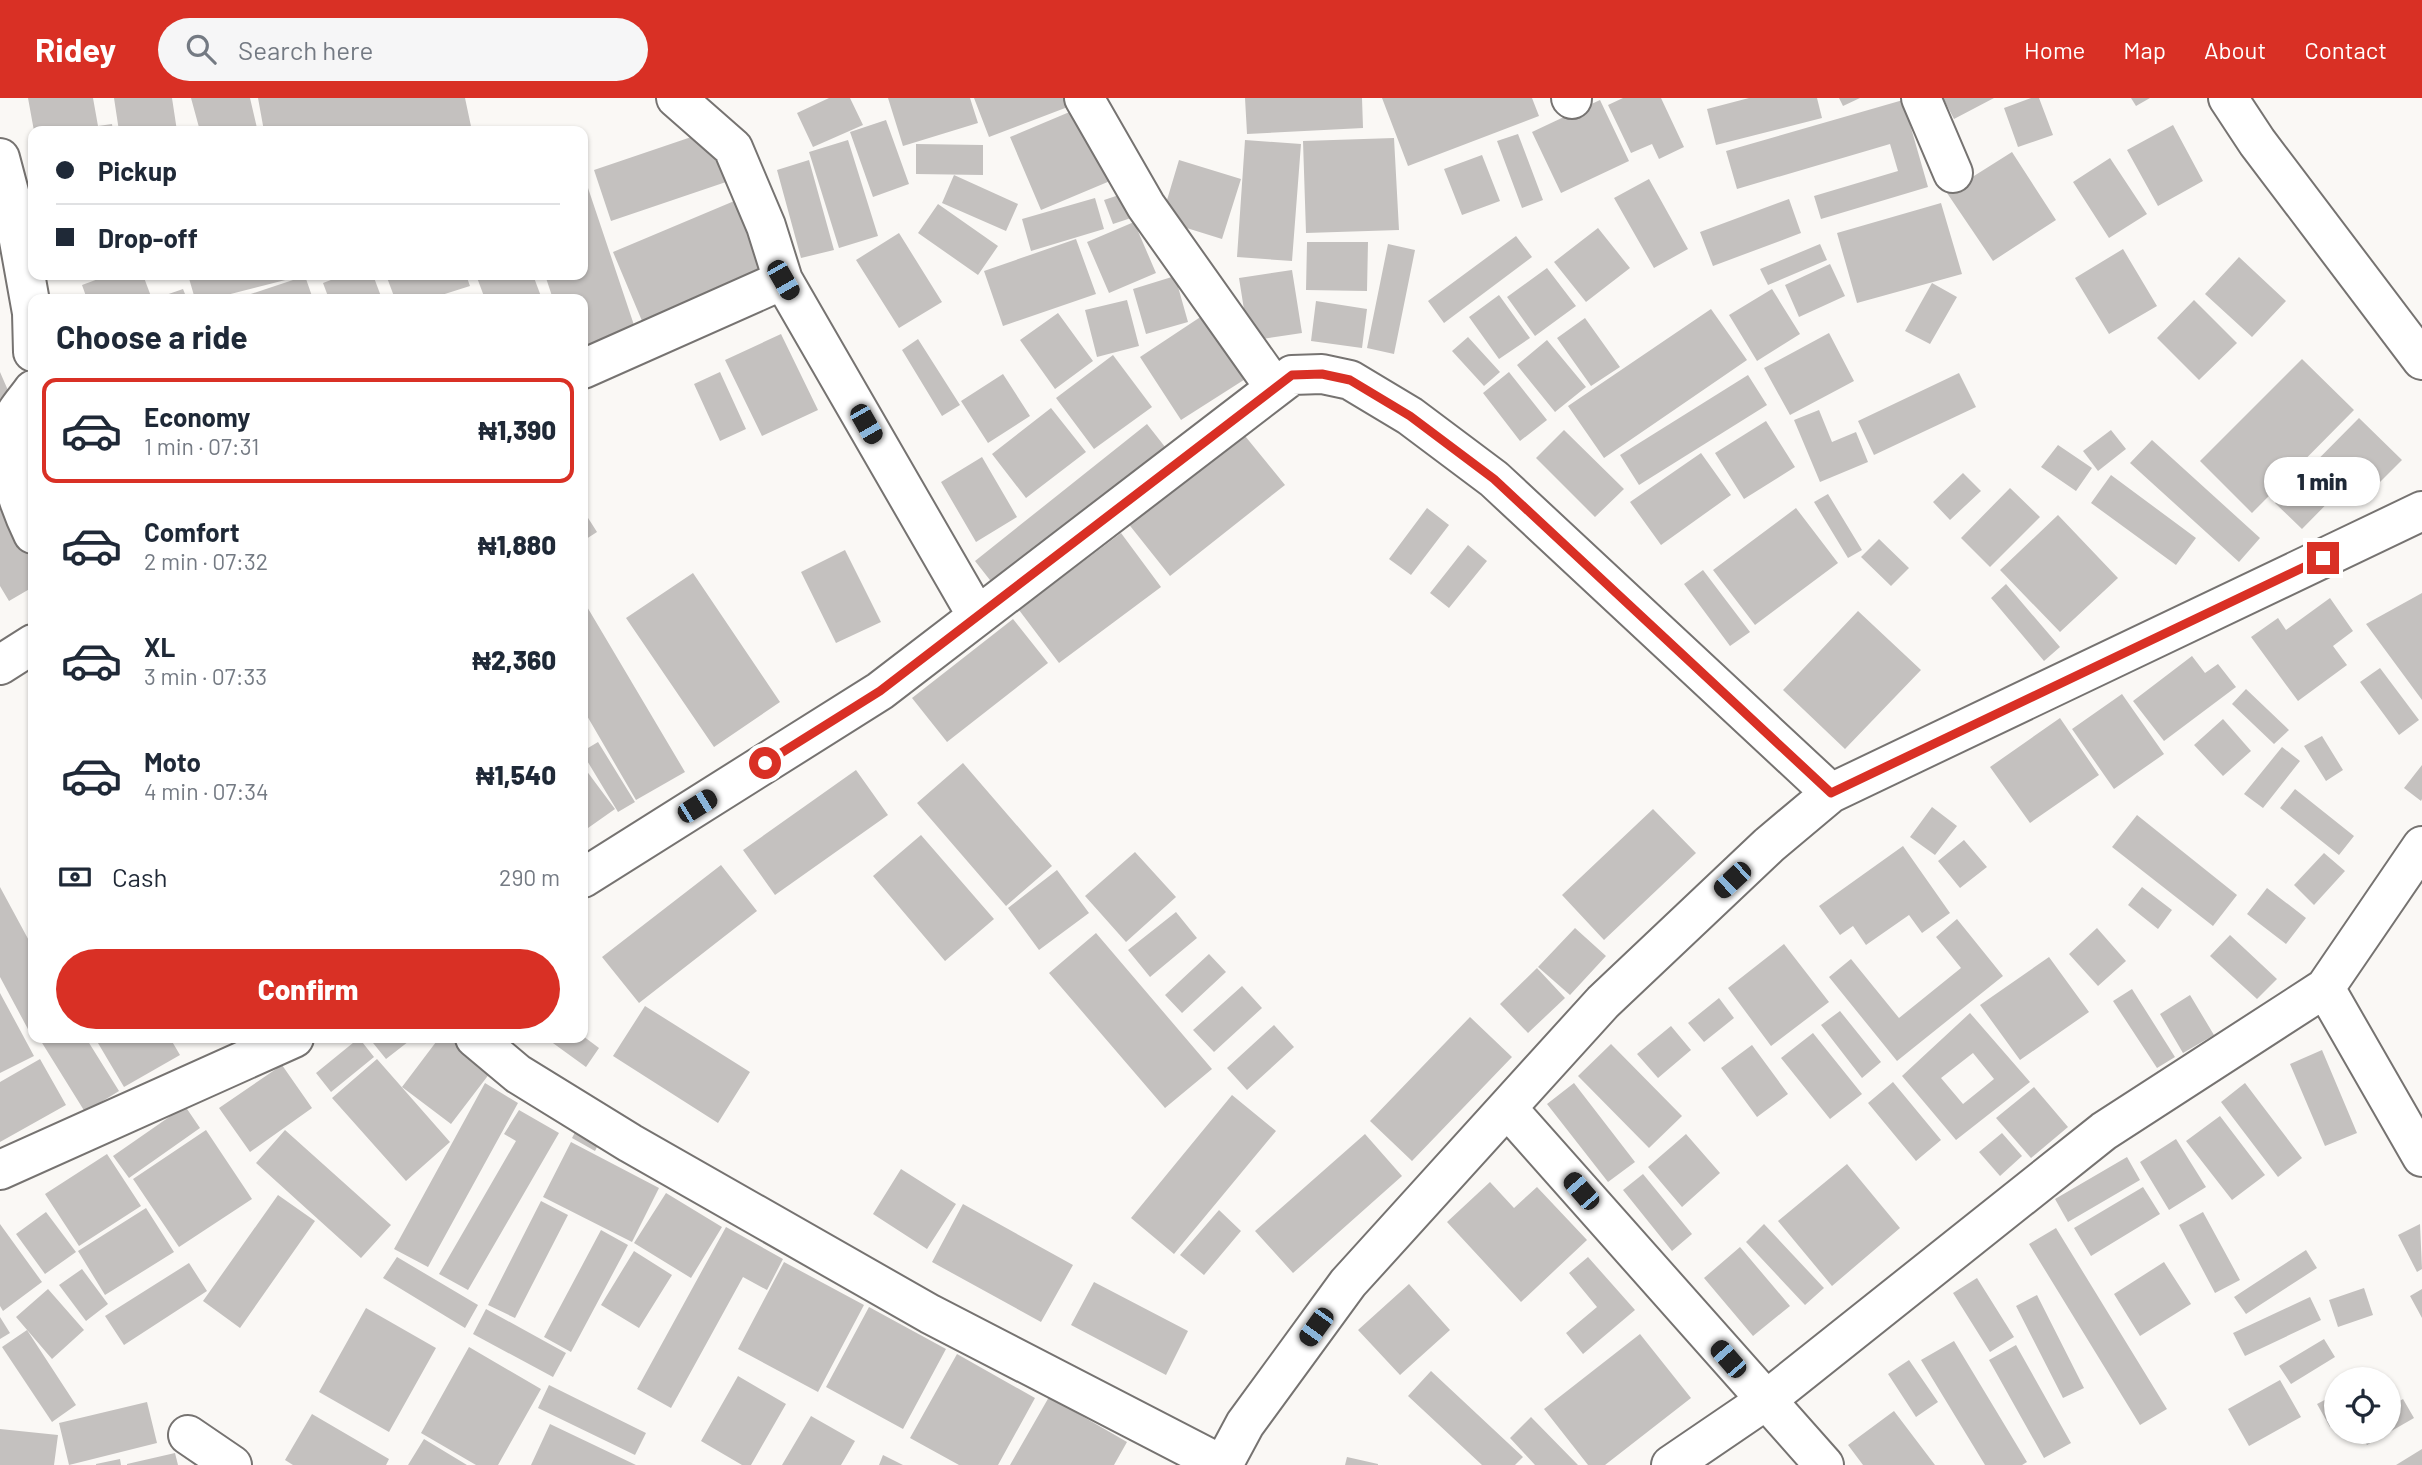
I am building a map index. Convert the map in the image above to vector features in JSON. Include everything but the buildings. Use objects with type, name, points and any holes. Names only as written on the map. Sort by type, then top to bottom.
[{"type":"street","points":[[676,98],[733,148],[766,226],[783,280],[977,616]]},
{"type":"street","points":[[1084,98],[1146,206],[1275,388]]},
{"type":"street","points":[[1921,98],[1953,173]]},
{"type":"street","points":[[2228,98],[2257,142],[2422,360]]},
{"type":"street","points":[[0,158],[13,207],[16,317],[28,342]]},
{"type":"street","points":[[588,367],[783,280]]},
{"type":"street","points":[[588,875],[880,691],[1292,375],[1322,374],[1350,380],[1410,416],[1494,479],[1831,793]]},
{"type":"street","points":[[28,397],[12,420],[10,470],[28,523]]},
{"type":"street","points":[[481,1043],[518,1074],[642,1150],[930,1314],[1222,1465],[1245,1424],[1349,1283],[1603,1002],[1769,845],[1831,793],[2422,512]]},
{"type":"street","points":[[0,664],[28,647]]},
{"type":"street","points":[[1671,1465],[1765,1401],[2104,1130],[2325,988],[2422,846]]},
{"type":"street","points":[[2325,988],[2422,1157]]},
{"type":"street","points":[[0,1170],[283,1043]]},
{"type":"street","points":[[1507,1108],[1824,1465]]},
{"type":"street","points":[[188,1435],[232,1465]]},
{"type":"route","points":[[765,763],[880,691],[1292,375],[1322,374],[1350,380],[1410,416],[1494,479],[1831,793],[2323,558]]}]
